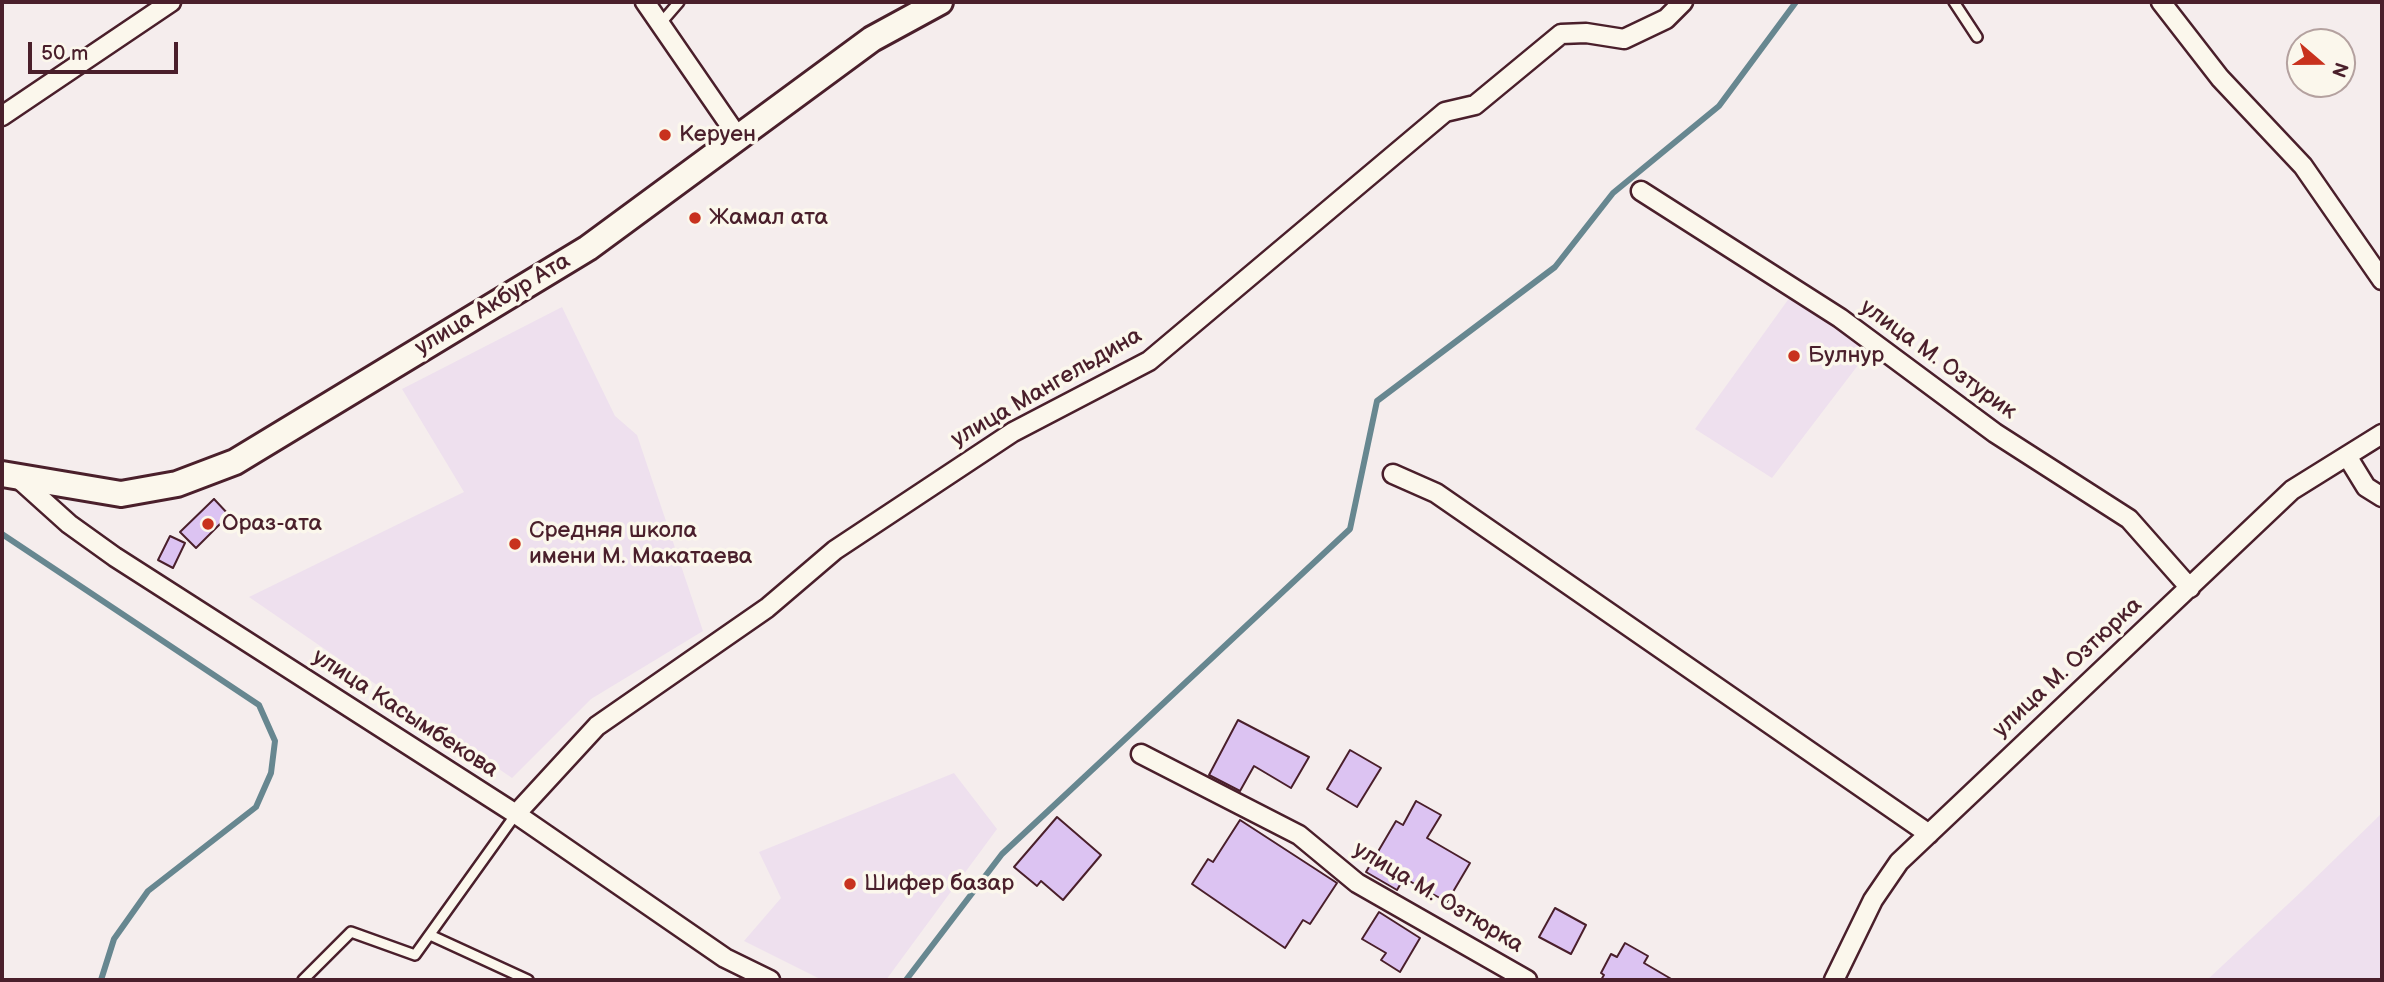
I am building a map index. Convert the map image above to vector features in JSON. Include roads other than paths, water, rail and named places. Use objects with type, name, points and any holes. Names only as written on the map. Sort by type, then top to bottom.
[{"type":"main road","name":"улица Акбур Ата","points":[[10,477],[121,494],[177,484],[235,461],[587,248],[872,39],[940,2]]},
{"type":"street","points":[[2,116],[171,2]]},
{"type":"street","points":[[645,2],[738,137]]},
{"type":"street","name":"улица Мангельдина","points":[[516,814],[597,726],[767,608],[835,550],[1013,432],[1149,361],[1444,112],[1475,105],[1561,34],[1586,33],[1624,39],[1666,19],[1683,2]]},
{"type":"street","points":[[2161,2],[2220,78],[2303,166],[2382,280]]},
{"type":"street","name":"улица М. Озтурик","points":[[1641,191],[1840,318],[1996,433],[2129,519],[2190,587]]},
{"type":"street","name":"улица М. Озтюрка","points":[[1834,980],[1873,900],[1899,862],[2292,491],[2382,433]]},
{"type":"street","points":[[2347,456],[2366,487],[2382,497]]},
{"type":"street","points":[[1393,474],[1436,493],[1929,834]]},
{"type":"street","name":"улица Касымбекова","points":[[10,477],[115,558],[516,814],[725,958],[771,980]]},
{"type":"street","name":"улица М. Озтюрка","points":[[1141,754],[1299,835],[1356,883],[1527,980]]},
{"type":"lane","points":[[660,24],[679,2]]},
{"type":"lane","points":[[1954,2],[1977,37]]},
{"type":"lane","points":[[303,980],[351,932],[415,955],[516,814]]},
{"type":"lane","points":[[430,935],[528,980]]},
{"type":"waterway","points":[[906,980],[1002,854],[1350,529],[1377,401],[1555,267],[1613,193],[1719,106],[1796,2]]},
{"type":"waterway","points":[[2,534],[259,705],[275,741],[271,773],[256,807],[148,891],[114,939],[101,980]]},
{"type":"place","name":"Керуен","points":[[665,135]]},
{"type":"place","name":"Жамал ата","points":[[695,218]]},
{"type":"place","name":"Булнур","points":[[1794,356]]},
{"type":"place","name":"Ораз-ата","points":[[208,524]]},
{"type":"place","name":"Средняя школа имени М. Макатаева","points":[[515,544]]},
{"type":"place","name":"Шифер базар","points":[[850,884]]}]
